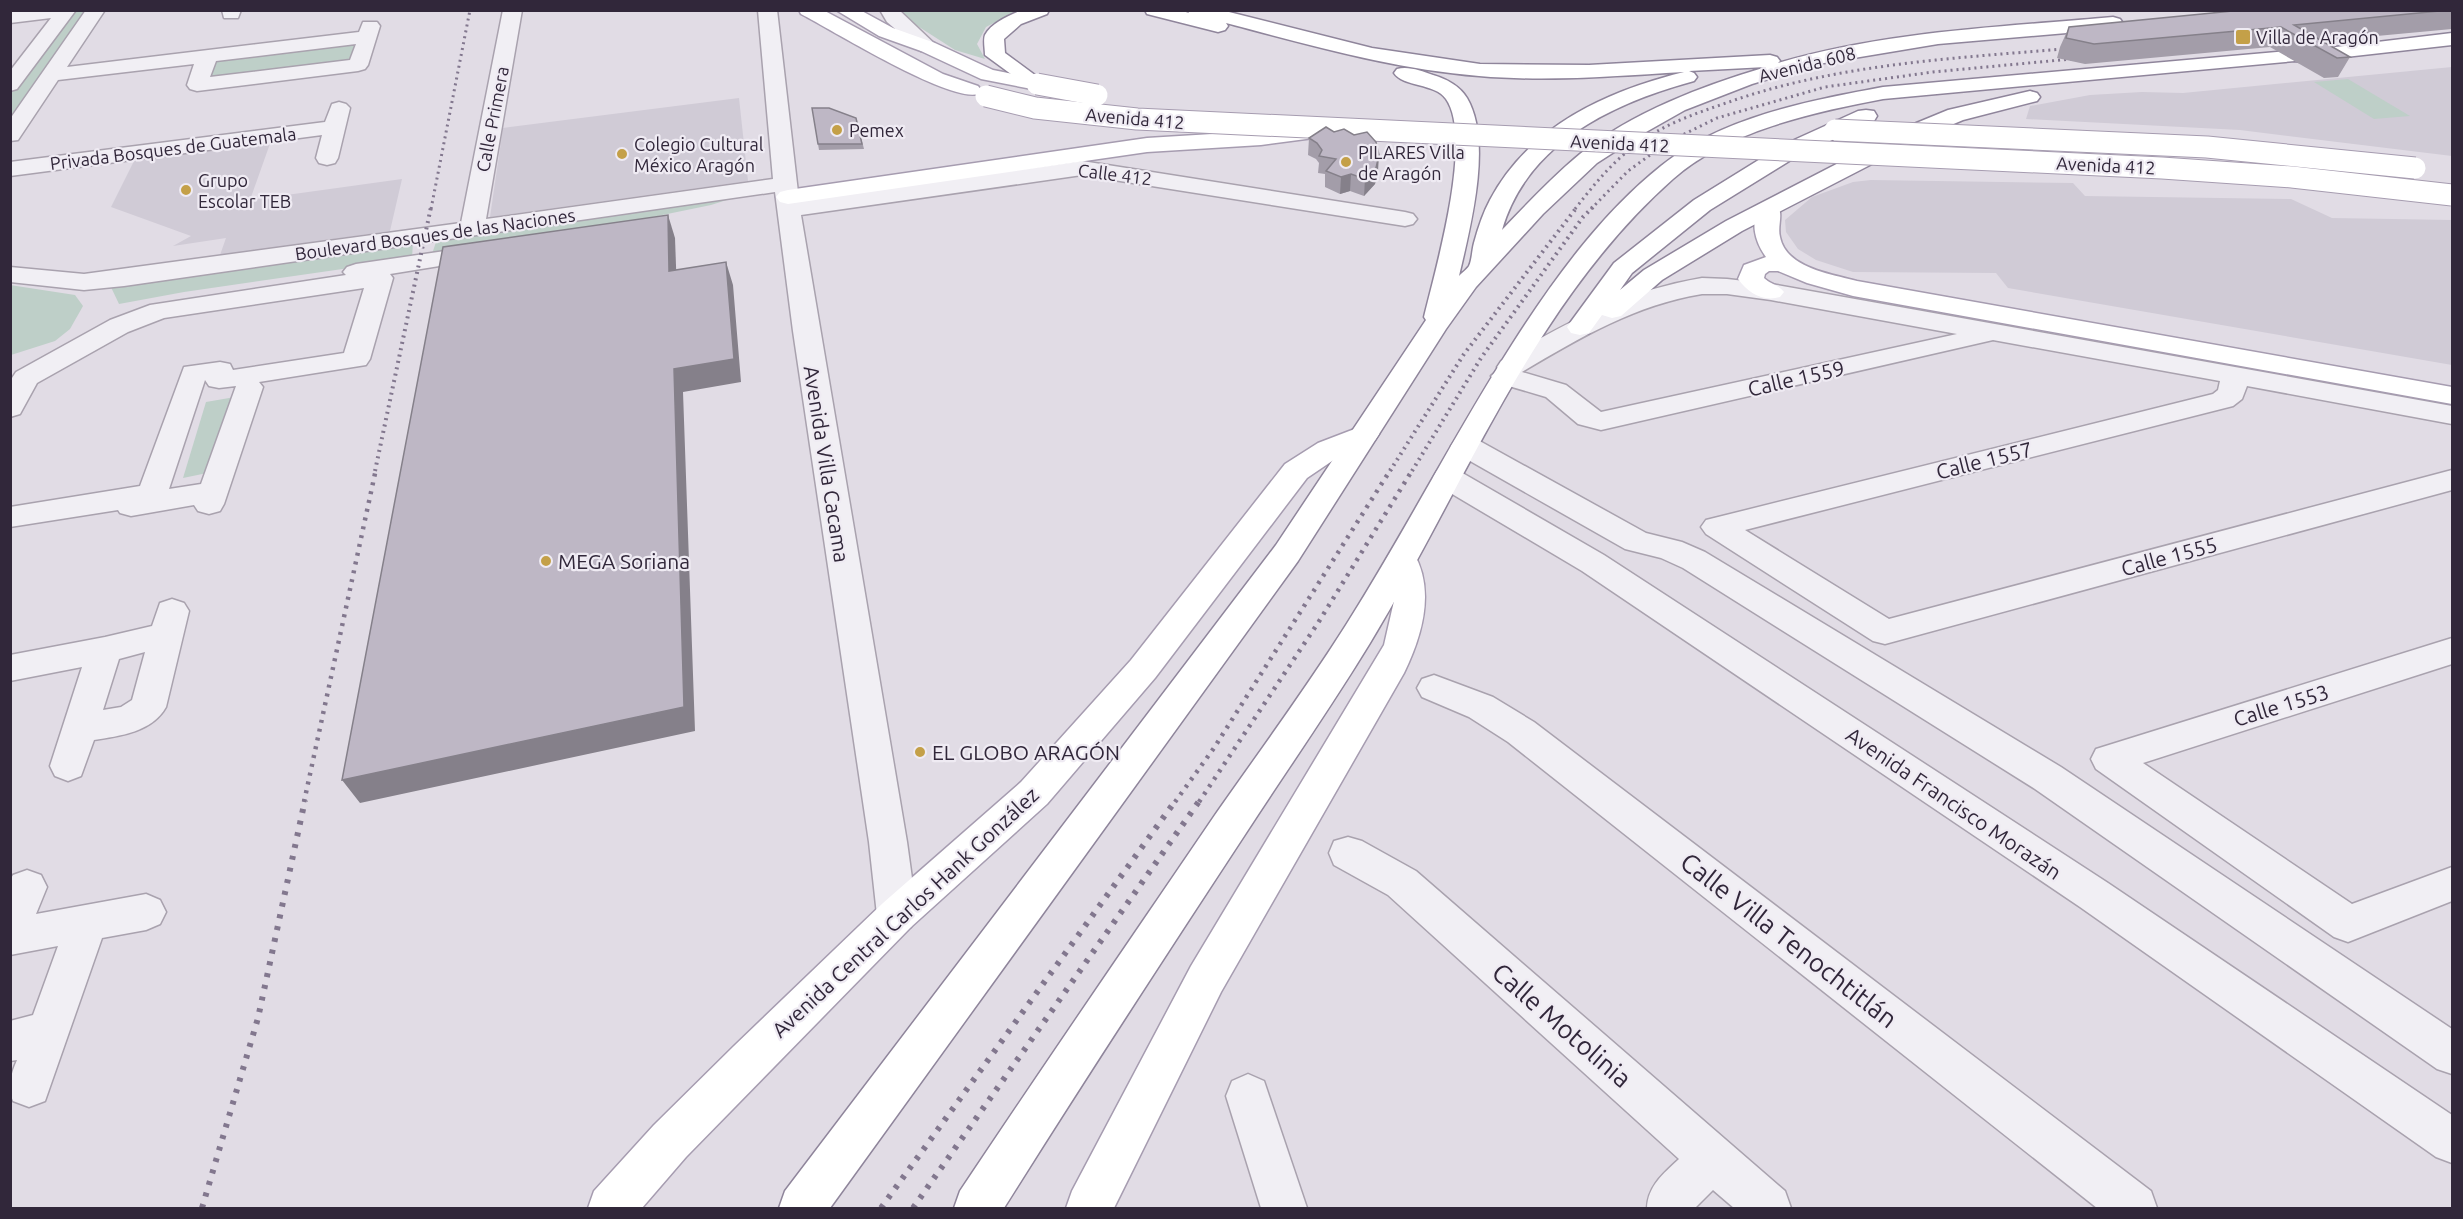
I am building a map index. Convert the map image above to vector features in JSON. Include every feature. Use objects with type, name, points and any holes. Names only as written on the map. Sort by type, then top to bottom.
[{"type":"main road","name":"Avenida 412","points":[[808,10],[936,78],[986,96],[1035,108],[1137,119],[1332,130],[2162,168],[2292,177],[2452,195]]},
{"type":"main road","name":"Avenida 412","points":[[845,10],[886,32],[928,47],[987,75],[1104,96],[1185,102],[1684,124]]},
{"type":"main road","points":[[1037,84],[995,56],[994,38],[1014,20],[1040,10]]},
{"type":"main road","points":[[1154,10],[1386,67],[1446,89],[1458,100],[1466,131],[1467,164],[1463,193],[1434,327]]},
{"type":"main road","points":[[1196,10],[1426,63],[1480,70],[1570,72],[1814,59]]},
{"type":"main road","name":"Avenida 608","points":[[1474,276],[1535,209],[1589,158],[1631,131],[1678,106],[1745,80],[1814,59],[1880,46],[1938,38],[2129,22]]},
{"type":"main road","points":[[977,1209],[1085,1042],[1358,634],[1508,372],[1557,295],[1611,227],[1666,173],[1693,153],[1774,119],[1825,104],[1882,93],[2295,56],[2452,39]]},
{"type":"main road","points":[[2347,51],[2452,58]]},
{"type":"main road","points":[[802,1209],[1287,553],[1434,327],[1474,276],[1490,228],[1506,192],[1533,156],[1567,128],[1605,105],[1670,81],[1718,70],[1814,59]]},
{"type":"main road","points":[[1612,309],[1653,275],[1734,226],[1769,210],[1922,129],[1956,115],[2146,70]]},
{"type":"main road","points":[[1580,327],[1623,268],[1702,205],[1791,150],[1866,116],[2033,80]]},
{"type":"main road","name":"Avenida 412","points":[[1707,124],[2207,147],[2431,170]]},
{"type":"main road","points":[[787,197],[1147,145],[1261,138],[1332,130]]},
{"type":"main road","points":[[1769,210],[1766,236],[1772,249],[1785,264],[1815,278],[1853,288],[2452,396]]},
{"type":"main road","points":[[1771,291],[1755,284],[1751,279],[1753,270],[1765,264],[1785,264]]},
{"type":"main road","name":"Avenida Central Carlos Hank González","points":[[611,1209],[670,1141],[740,1069],[897,915],[1034,793],[1143,669],[1296,471],[1328,450],[1365,434]]},
{"type":"main road","points":[[1089,1209],[1206,979],[1387,673],[1401,645],[1410,601],[1402,560]]},
{"type":"street","points":[[10,135],[96,10]]},
{"type":"street","name":"Calle Primera","points":[[472,228],[513,10]]},
{"type":"street","name":"Avenida Villa Cacama","points":[[767,10],[787,197],[897,915]]},
{"type":"street","points":[[889,10],[894,18],[928,47]]},
{"type":"street","points":[[10,17],[67,11]]},
{"type":"street","points":[[10,85],[67,11]]},
{"type":"street","points":[[52,75],[207,57],[369,32],[358,65],[197,85],[207,57]]},
{"type":"street","name":"Privada Bosques de Guatemala","points":[[10,169],[337,117],[327,158]]},
{"type":"street","name":"Calle 412","points":[[787,197],[1082,168],[1405,219]]},
{"type":"street","name":"Boulevard Bosques de las Naciones","points":[[10,274],[84,282],[472,228],[787,197]]},
{"type":"street","name":"Boulevard Bosques de las Naciones","points":[[585,236],[746,209],[787,197]]},
{"type":"street","name":"Boulevard Bosques de las Naciones","points":[[105,312],[175,299],[514,247]]},
{"type":"street","points":[[10,408],[26,378],[119,326],[159,311],[380,278],[356,359],[219,380],[220,370],[195,374],[152,494],[10,517]]},
{"type":"street","points":[[14,372],[89,331],[105,312],[100,297],[84,282]]},
{"type":"street","points":[[1508,372],[1612,309],[1663,293],[1702,286],[1771,291],[2452,415]]},
{"type":"street","name":"Calle 1559","points":[[1508,372],[1556,392],[1584,415],[1594,420],[1608,420],[1996,333]]},
{"type":"street","points":[[160,501],[202,387],[249,387],[342,367]]},
{"type":"street","name":"Calle 1557","points":[[1885,632],[1717,527],[2223,400],[2232,393],[2234,376]]},
{"type":"street","points":[[10,525],[160,501],[211,498],[249,387]]},
{"type":"street","points":[[1467,446],[1636,542],[1671,550],[1694,560],[2048,778],[2452,1054]]},
{"type":"street","name":"Avenida Francisco Morazán","points":[[1448,478],[1593,563],[2074,882],[2452,1141]]},
{"type":"street","name":"Calle 1555","points":[[1885,632],[2452,480]]},
{"type":"street","points":[[1593,563],[1623,552],[1636,542]]},
{"type":"street","points":[[10,668],[105,650],[170,623],[149,703],[143,712],[133,717],[80,728]]},
{"type":"street","points":[[68,766],[105,650]]},
{"type":"street","name":"Calle 1553","points":[[2452,651],[2109,759],[2348,924],[2452,885]]},
{"type":"street","name":"Calle Villa Tenochtitlán","points":[[1434,688],[1481,707],[1521,732],[2134,1209]]},
{"type":"street","name":"Calle Motolinia","points":[[1348,853],[1402,883],[1768,1209]]},
{"type":"street","points":[[10,929],[27,887]]},
{"type":"street","points":[[10,937],[146,912]]},
{"type":"street","points":[[29,1086],[29,1036],[87,923]]},
{"type":"street","points":[[1248,1096],[1284,1209]]},
{"type":"street","points":[[1670,1209],[1671,1199],[1712,1158]]},
{"type":"shaded area","points":[[69,11],[86,11],[11,123],[11,93]]},
{"type":"shaded area","points":[[898,11],[1017,11],[986,27],[977,44],[985,59],[955,50],[902,16]]},
{"type":"shaded area","points":[[366,39],[358,64],[202,82],[214,57]]},
{"type":"shaded area","points":[[2452,67],[2452,156],[2240,130],[2026,119],[2030,106],[2090,95],[2142,92],[2183,93]]},
{"type":"shaded area","points":[[2348,79],[2410,116],[2374,119],[2314,82]]},
{"type":"shaded area","name":"Colegio Cultural México Aragón","points":[[739,98],[748,181],[490,217],[503,128]]},
{"type":"shaded area","name":"Grupo Escolar TEB","points":[[272,138],[250,200],[402,179],[390,231],[220,255],[226,238],[173,246],[191,236],[111,207],[137,155]]},
{"type":"shaded area","points":[[1871,180],[2073,183],[2085,196],[2291,199],[2332,218],[2452,220],[2452,365],[2008,288],[1996,273],[1853,272],[1816,260],[1798,249],[1786,232],[1785,220],[1812,197],[1853,182]]},
{"type":"shaded area","points":[[733,198],[711,205],[609,226],[432,254],[437,239],[711,199]]},
{"type":"shaded area","points":[[413,241],[412,259],[184,292],[119,304],[109,283]]},
{"type":"shaded area","points":[[10,285],[75,295],[83,306],[70,329],[55,341],[11,355]]},
{"type":"shaded area","points":[[235,397],[212,472],[183,478],[206,402]]},
{"type":"building","points":[[2243,10],[2450,10],[2294,25],[2350,57],[2337,58],[2281,27],[2094,44],[2066,38],[2069,27]]},
{"type":"building","name":"Pemex","points":[[812,108],[829,108],[856,118],[862,144],[818,144]]},
{"type":"building","points":[[1326,127],[1334,132],[1344,129],[1354,135],[1367,132],[1376,142],[1379,155],[1376,168],[1365,179],[1351,174],[1341,177],[1326,171],[1336,159],[1319,156],[1322,150],[1309,138]]},
{"type":"building","name":"MEGA Soriana","points":[[668,215],[669,271],[726,262],[734,359],[674,369],[684,707],[342,780],[443,247]]},
{"type":"railway","points":[[431,209],[470,10]]},
{"type":"railway","points":[[1575,209],[1608,170],[1635,145],[1676,122],[1729,102],[1771,89],[1857,70],[1944,59],[2075,48]]},
{"type":"railway","points":[[1591,209],[1628,171],[1668,142],[1717,118],[1825,87],[1933,72],[2082,58]]},
{"type":"railway","points":[[375,471],[431,207]]},
{"type":"railway","points":[[1390,471],[1464,354],[1577,207]]},
{"type":"railway","points":[[1412,471],[1481,358],[1591,209]]},
{"type":"railway","points":[[304,802],[376,469]]},
{"type":"railway","points":[[1175,802],[1214,748],[1391,469]]},
{"type":"railway","points":[[1199,802],[1318,623],[1413,469]]},
{"type":"railway","points":[[202,1208],[258,1018],[305,800]]},
{"type":"railway","points":[[881,1208],[1176,800]]},
{"type":"railway","points":[[913,1208],[1200,800]]},
{"type":"place","name":"Villa de Aragón","points":[[2243,37]]},
{"type":"place","name":"Pemex","points":[[837,130]]},
{"type":"place","name":"Colegio Cultural México Aragón","points":[[622,154]]},
{"type":"place","name":"PILARES Villa de Aragón","points":[[1346,162]]},
{"type":"place","name":"Grupo Escolar TEB","points":[[186,190]]},
{"type":"place","name":"MEGA Soriana","points":[[546,561]]},
{"type":"place","name":"EL GLOBO ARAGÓN","points":[[920,752]]}]
